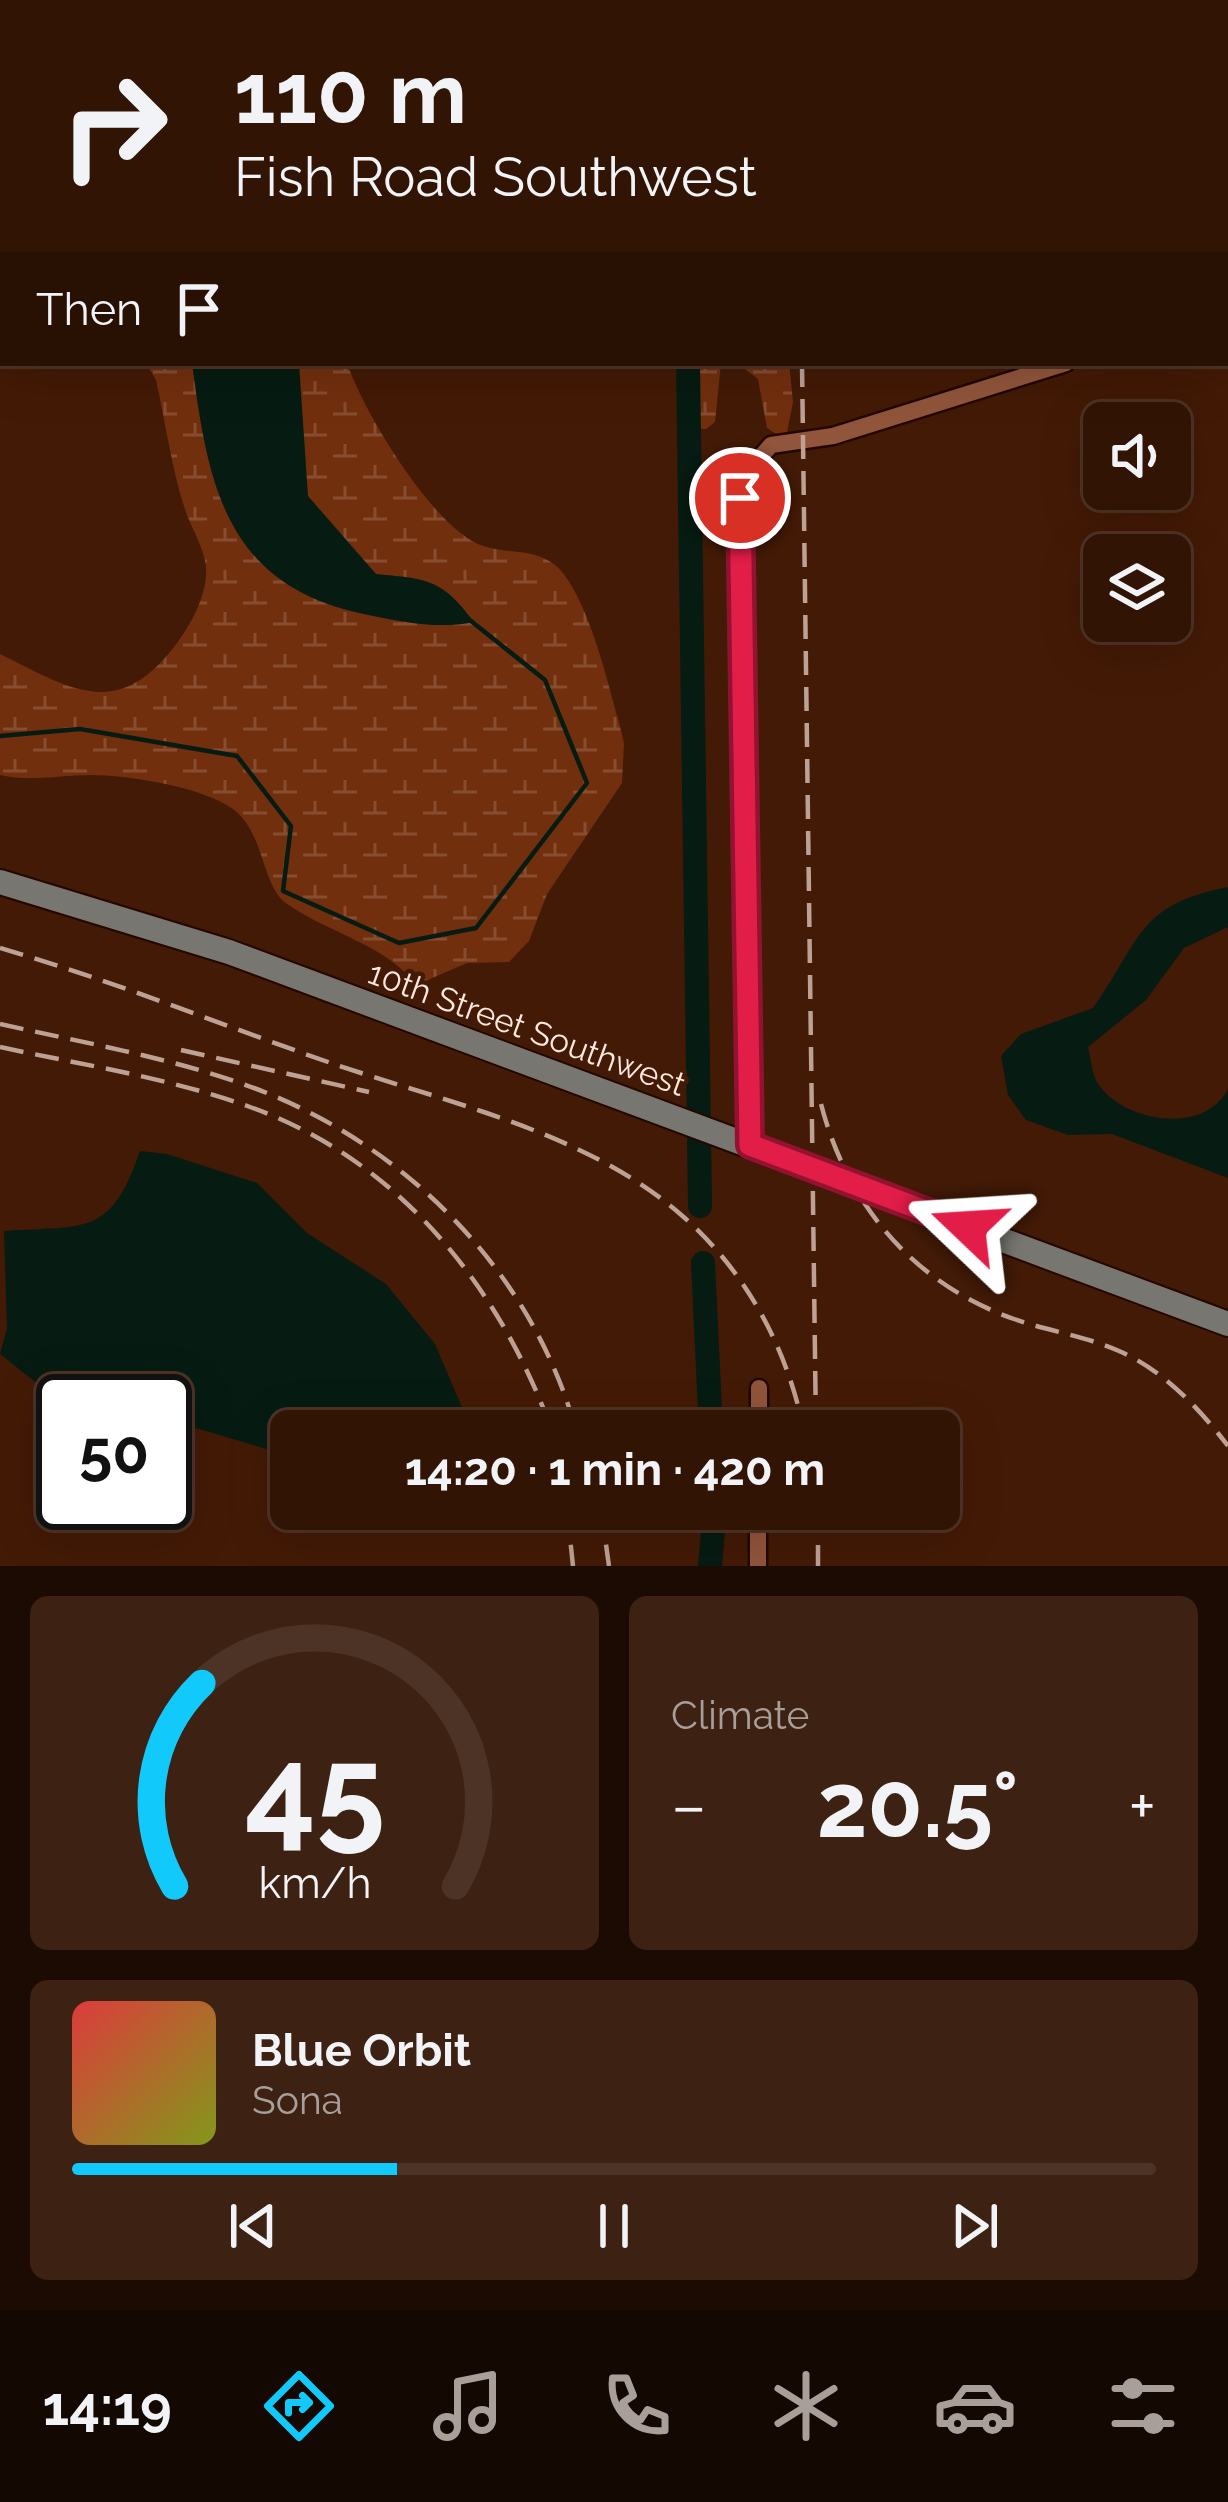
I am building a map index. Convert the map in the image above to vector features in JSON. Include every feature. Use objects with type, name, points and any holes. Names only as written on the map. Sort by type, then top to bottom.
[{"type":"main road","name":"10th Street Southwest","points":[[0,882],[229,952],[1228,1324]]},
{"type":"street","points":[[750,1145],[738,525],[746,474],[771,446],[833,436],[1056,366]]},
{"type":"street","points":[[759,1388],[759,1410]]},
{"type":"street","points":[[758,1530],[758,1566]]},
{"type":"green space","points":[[148,366],[348,366],[384,438],[443,517],[483,546],[538,556],[566,577],[586,615],[613,702],[624,743],[622,783],[547,894],[529,941],[509,962],[467,963],[416,985],[389,959],[286,903],[272,884],[251,831],[220,801],[125,777],[0,775],[0,654],[73,687],[115,691],[156,667],[183,635],[202,597],[205,560],[177,482],[156,380]]},
{"type":"green space","points":[[675,366],[721,366],[715,422],[697,429],[683,417]]},
{"type":"green space","points":[[741,366],[789,366],[793,402],[787,432],[778,435],[767,428],[758,379]]},
{"type":"shaded area","points":[[192,366],[299,366],[308,496],[376,574],[433,584],[474,622],[411,623],[373,616],[324,603],[286,583],[256,558],[234,528],[207,454]]},
{"type":"shaded area","points":[[1228,887],[1228,927],[1184,948],[1146,1000],[1088,1047],[1098,1084],[1110,1097],[1144,1115],[1183,1118],[1201,1113],[1217,1104],[1228,1089],[1228,1178],[1112,1134],[1068,1135],[1026,1120],[1008,1095],[1001,1056],[1021,1034],[1093,1008],[1144,929],[1158,916],[1175,904]]},
{"type":"shaded area","points":[[140,1151],[167,1154],[257,1183],[307,1233],[386,1284],[435,1344],[463,1410],[270,1410],[270,1450],[192,1427],[192,1374],[36,1374],[36,1383],[0,1354],[7,1328],[4,1231],[91,1221],[118,1199]]},
{"type":"waterway","points":[[688,366],[700,1206]]},
{"type":"waterway","points":[[0,736],[80,729],[237,756],[291,826],[283,891],[399,943],[476,928],[587,783],[545,680],[471,621]]},
{"type":"waterway","points":[[703,1263],[710,1410]]},
{"type":"waterway","points":[[710,1566],[713,1530]]},
{"type":"railway","points":[[802,366],[816,1410]]},
{"type":"railway","points":[[0,948],[511,1122],[600,1160],[679,1213],[724,1259],[774,1340],[799,1410]]},
{"type":"railway","points":[[0,1024],[211,1073],[298,1107],[353,1137],[451,1216],[492,1263],[527,1315],[569,1410]]},
{"type":"railway","points":[[0,1047],[220,1097],[304,1130],[353,1160],[397,1195],[473,1279],[504,1327],[543,1410]]},
{"type":"railway","points":[[181,1050],[369,1092]]},
{"type":"railway","points":[[821,1104],[848,1175],[867,1207],[916,1262],[978,1304],[1135,1359],[1179,1391],[1228,1446]]},
{"type":"railway","points":[[569,1530],[573,1566]]},
{"type":"railway","points":[[604,1530],[609,1566]]},
{"type":"railway","points":[[818,1530],[818,1566]]},
{"type":"route","points":[[740,498],[750,1145],[968,1227]]}]
